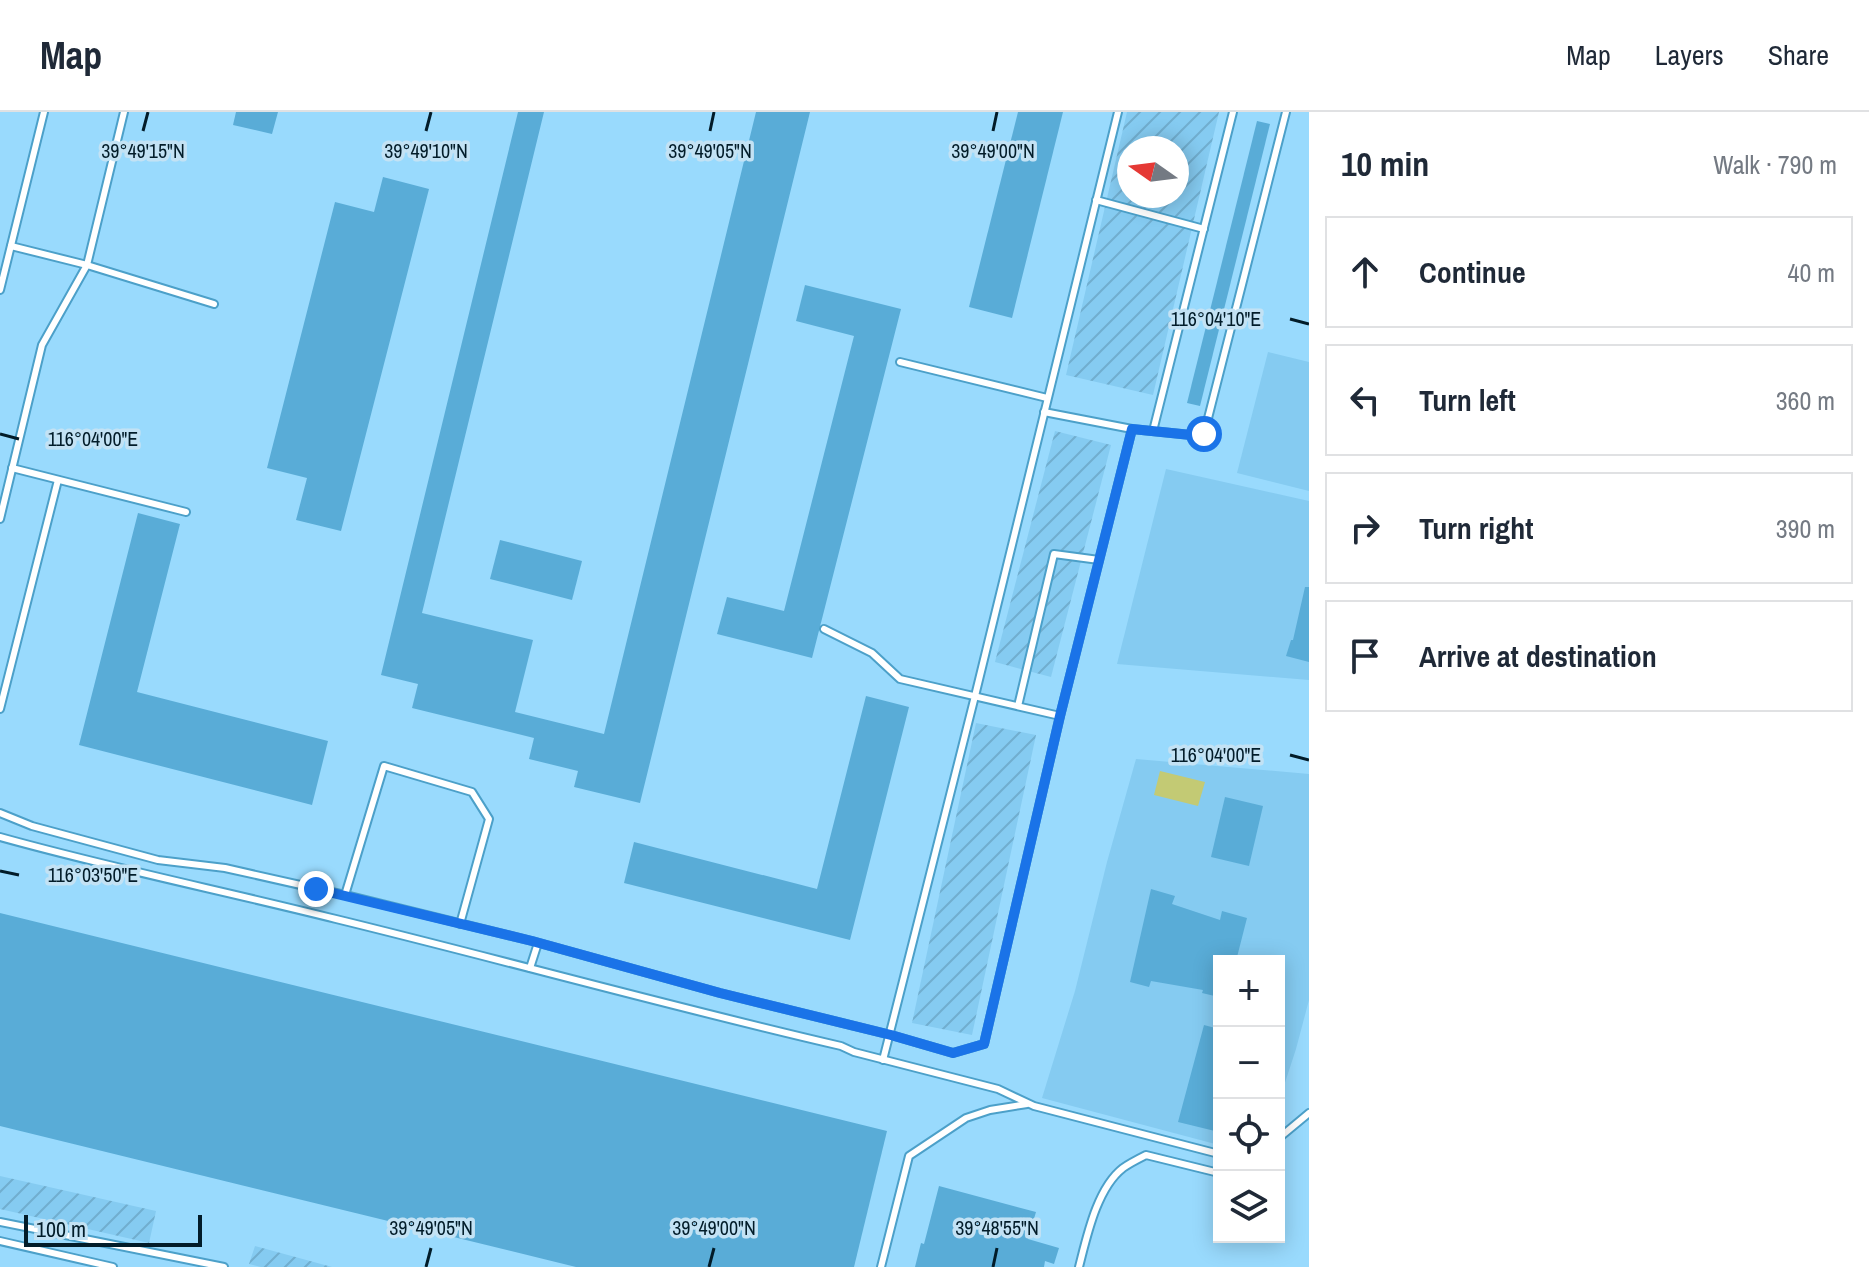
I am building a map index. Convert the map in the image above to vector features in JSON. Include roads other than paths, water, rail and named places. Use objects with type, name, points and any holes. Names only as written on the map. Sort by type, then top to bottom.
[{"type":"lane","points":[[0,290],[44,112]]},
{"type":"lane","points":[[0,519],[42,345],[87,265],[124,112]]},
{"type":"lane","points":[[883,1060],[1118,112]]},
{"type":"lane","points":[[1153,431],[1233,112]]},
{"type":"lane","points":[[1044,412],[1132,429],[1204,434],[1286,112]]},
{"type":"lane","points":[[1096,200],[1204,229]]},
{"type":"lane","points":[[11,246],[87,265],[214,304]]},
{"type":"lane","points":[[900,362],[1047,398]]},
{"type":"lane","points":[[0,813],[32,826],[158,860],[225,868],[345,895],[953,1053],[984,1044],[1060,716],[1132,429]]},
{"type":"lane","points":[[12,468],[186,512]]},
{"type":"lane","points":[[0,709],[58,480]]},
{"type":"lane","points":[[1018,706],[1054,554],[1099,560]]},
{"type":"lane","points":[[824,629],[872,653],[900,679],[1060,716]]},
{"type":"lane","points":[[345,895],[384,766],[472,792],[489,819],[460,924]]},
{"type":"lane","points":[[0,837],[530,968],[714,1017],[841,1046],[883,1060],[998,1089],[1027,1104],[1213,1152]]},
{"type":"lane","points":[[530,968],[538,943]]},
{"type":"lane","points":[[881,1267],[909,1156],[966,1118],[990,1110],[1027,1104]]},
{"type":"lane","points":[[1285,1133],[1309,1113]]},
{"type":"lane","points":[[1079,1267],[1100,1202],[1121,1169],[1146,1155],[1213,1172]]},
{"type":"lane","points":[[0,1222],[224,1267]]},
{"type":"lane","points":[[0,1241],[113,1267]]}]
